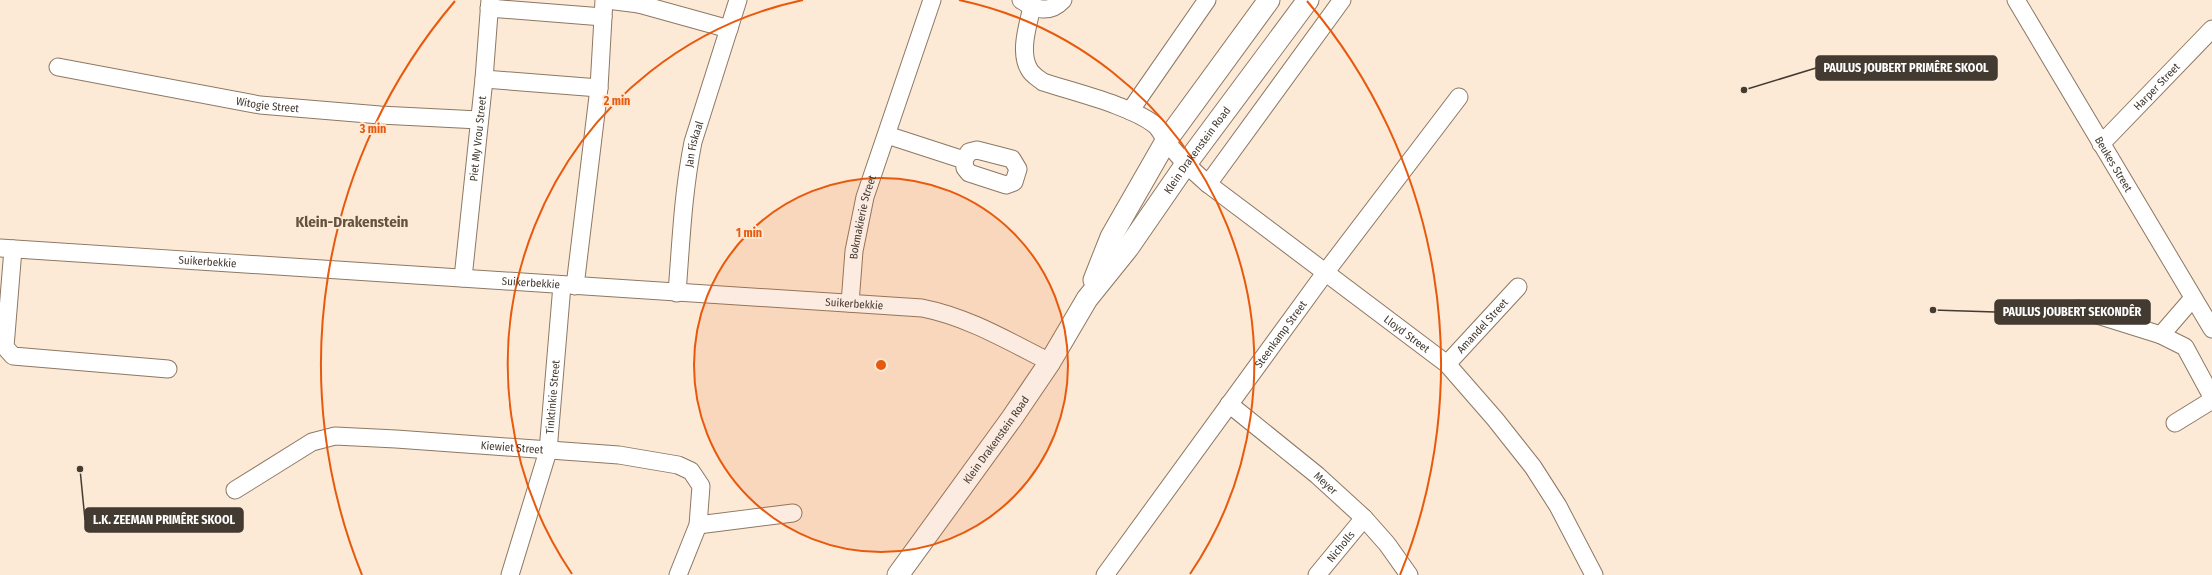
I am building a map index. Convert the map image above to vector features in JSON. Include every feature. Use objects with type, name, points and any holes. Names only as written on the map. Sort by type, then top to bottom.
[{"type":"main road","name":"Klein Drakenstein Road","points":[[898,575],[1012,418],[1050,362],[1087,299],[1128,248],[1186,164],[1308,0]]},
{"type":"main road","name":"Klein Drakenstein Road","points":[[1087,299],[1111,237],[1166,141],[1263,2]]},
{"type":"street","name":"Tinktinkie Street","points":[[510,575],[548,451],[569,285],[599,88],[604,0]]},
{"type":"street","points":[[607,0],[640,2],[729,29]]},
{"type":"street","name":"Jan Fiskaal","points":[[677,293],[687,170],[693,142],[738,0]]},
{"type":"street","name":"Bokmakierie Street","points":[[850,303],[859,220],[865,197],[932,0]]},
{"type":"street","points":[[1026,4],[1042,10],[1056,7],[1063,0]]},
{"type":"street","points":[[1130,111],[1207,0]]},
{"type":"street","points":[[1208,184],[1342,0]]},
{"type":"street","name":"Beukes Street","points":[[2016,0],[2212,329]]},
{"type":"street","points":[[489,4],[603,17]]},
{"type":"street","name":"Piet My Vrou Street","points":[[463,278],[484,79],[489,4]]},
{"type":"street","name":"Lloyd Street","points":[[1026,4],[1026,58],[1028,69],[1034,75],[1043,82],[1130,111],[1157,126],[1166,141],[1186,164],[1208,184],[1447,364],[1495,419],[1533,468],[1558,506],[1594,575]]},
{"type":"street","name":"Harper Street","points":[[2101,144],[2212,29]]},
{"type":"street","name":"Witogie Street","points":[[58,67],[260,105],[380,115],[479,120]]},
{"type":"street","points":[[484,79],[599,88]]},
{"type":"street","name":"Steenkamp Street","points":[[1105,575],[1325,273],[1459,96]]},
{"type":"street","points":[[887,135],[964,160]]},
{"type":"street","points":[[6,248],[5,347],[9,354],[14,356],[62,361],[168,368]]},
{"type":"street","name":"Suikerbekkie","points":[[6,248],[922,308],[946,313],[972,323],[1050,362]]},
{"type":"street","name":"Amandel Street","points":[[1447,364],[1518,287]]},
{"type":"street","points":[[2160,335],[2193,298]]},
{"type":"street","points":[[2078,308],[2160,335],[2185,347],[2211,395],[2209,402],[2175,423]]},
{"type":"street","name":"Meyer","points":[[1229,404],[1317,475],[1364,518],[1387,544],[1409,575]]},
{"type":"street","name":"Kiewiet Street","points":[[235,490],[312,442],[335,436],[619,455],[678,466],[691,471],[701,486],[698,525],[678,575]]},
{"type":"street","points":[[698,525],[794,514]]},
{"type":"street","name":"Nicholls","points":[[1317,575],[1364,518]]},
{"type":"place","name":"PAULUS JOUBERT PRIMÊRE SKOOL","points":[[1744,90]]},
{"type":"place","name":"PAULUS JOUBERT SEKONDÊR","points":[[1933,310]]},
{"type":"place","name":"L.K. ZEEMAN PRIMÊRE SKOOL","points":[[80,469]]},
{"type":"district","name":"Klein-Drakenstein","points":[[352,222]]}]
